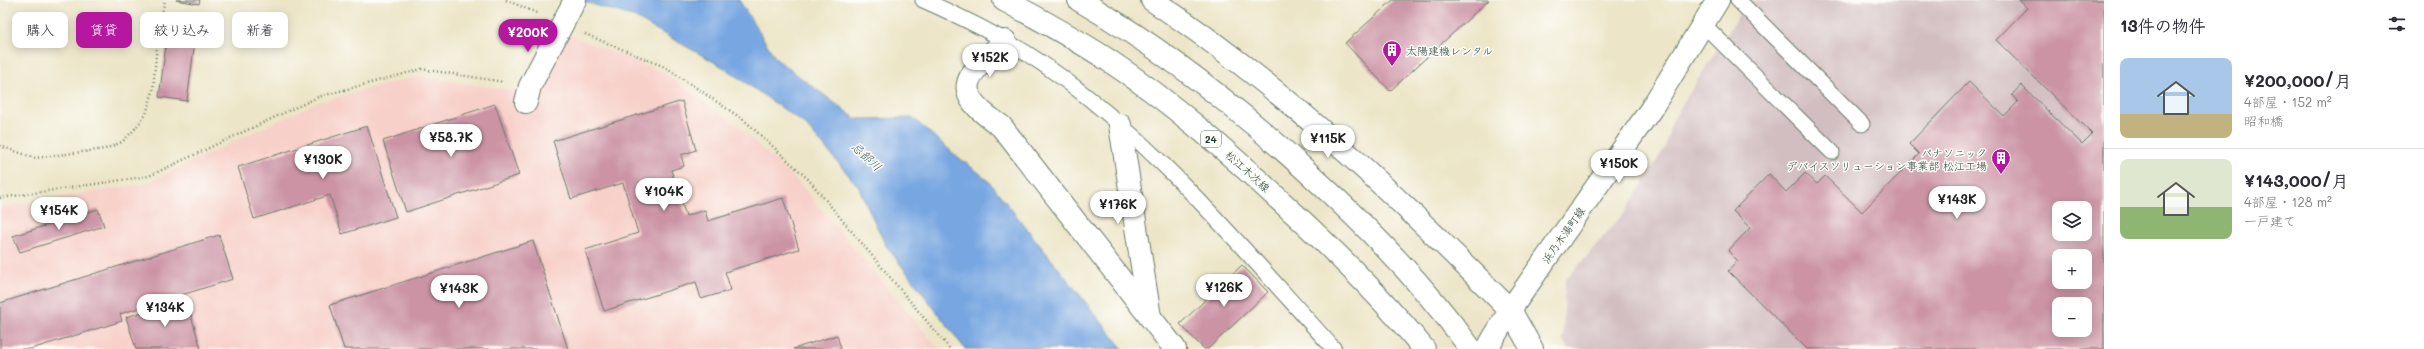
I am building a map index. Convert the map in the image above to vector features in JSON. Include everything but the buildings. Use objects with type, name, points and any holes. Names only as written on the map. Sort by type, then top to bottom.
[{"type":"main road","name":"松江木次線","points":[[1004,0],[1108,60],[1179,112],[1250,172],[1322,239],[1392,310],[1424,349]]},
{"type":"main road","points":[[1079,0],[1166,55],[1268,135],[1375,235],[1421,286],[1471,349]]},
{"type":"main road","points":[[1152,0],[1198,31],[1336,144],[1422,222],[1510,310],[1532,349]]},
{"type":"main road","name":"浜乃木湯町線","points":[[1487,349],[1510,310],[1651,109],[1718,0]]},
{"type":"main road","points":[[528,94],[568,14]]},
{"type":"main road","points":[[1005,41],[972,71],[968,78],[967,89],[971,99],[988,118],[1001,126],[1150,319],[1175,349]]},
{"type":"main road","points":[[1120,125],[1150,319]]},
{"type":"lane","points":[[924,0],[1005,41],[1043,64],[1120,125],[1196,196],[1252,256],[1334,349]]},
{"type":"lane","points":[[1738,0],[1862,124]]},
{"type":"lane","points":[[1703,24],[1832,152]]},
{"type":"path","points":[[0,146],[35,158],[105,149],[122,142],[146,114],[152,91],[158,30],[165,0]]},
{"type":"path","points":[[506,0],[568,14],[665,67],[744,120],[808,179],[950,349]]},
{"type":"path","points":[[0,198],[149,176],[318,97],[422,69],[528,94]]},
{"type":"shaded area","points":[[1748,0],[2104,0],[2104,349],[1568,349],[1563,340],[1565,281],[1626,211],[1665,147],[1672,121]]},
{"type":"shaded area","points":[[567,34],[662,72],[738,126],[798,182],[939,349],[0,349],[0,207],[144,184],[318,102],[420,76],[538,95]]},
{"type":"water","name":"忌部川","points":[[561,0],[739,0],[776,59],[856,119],[913,118],[954,154],[987,179],[1123,349],[965,349],[885,244],[858,186],[805,124],[723,67],[632,16],[588,3]]},
{"type":"place","name":"太陽建機レンタル","points":[[1392,67]]},
{"type":"place","name":"パナソニック デバイスソリューション事業部 松江工場","points":[[2001,175]]}]
